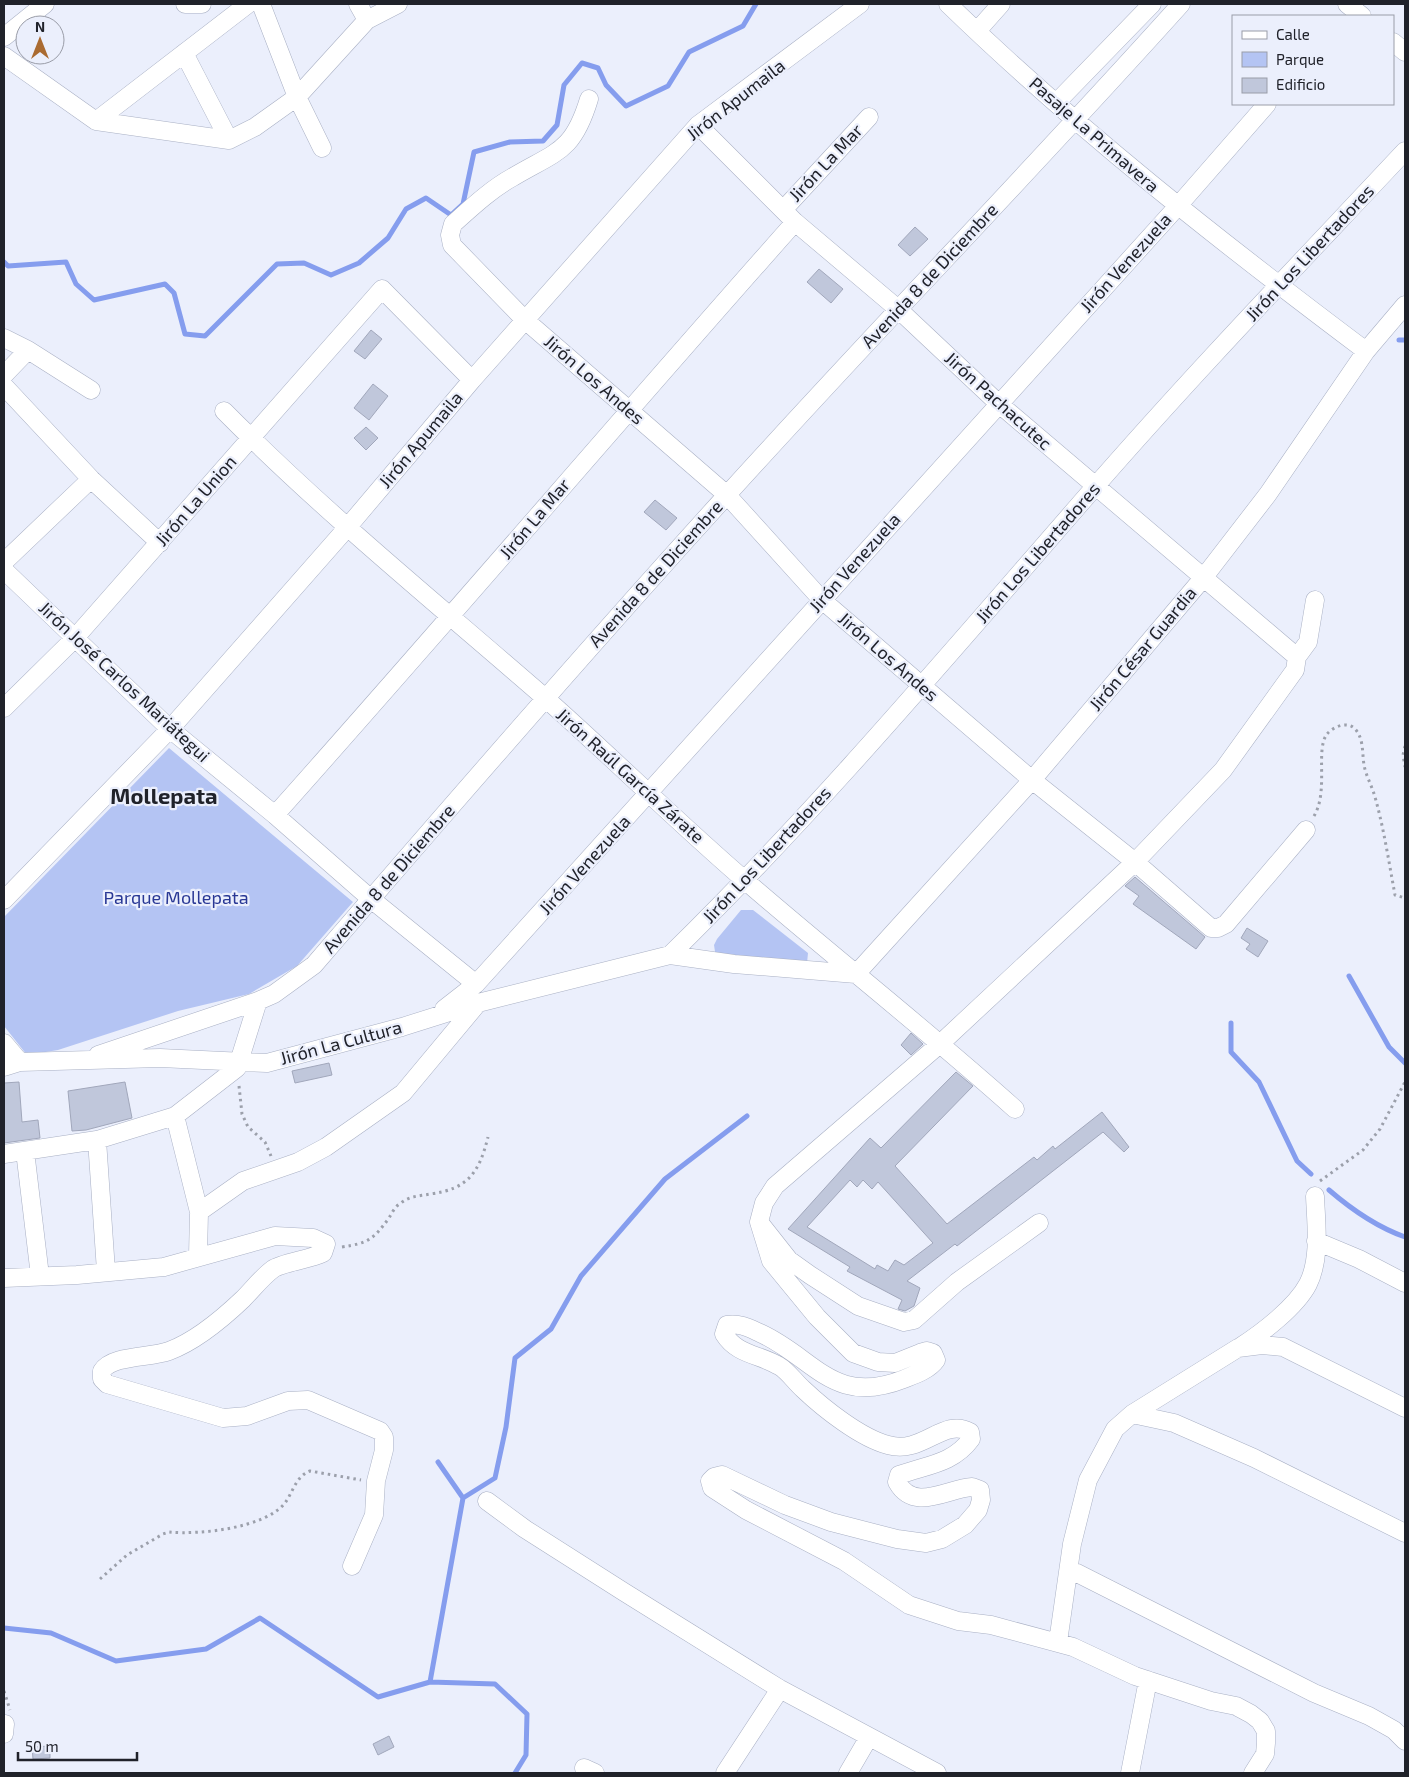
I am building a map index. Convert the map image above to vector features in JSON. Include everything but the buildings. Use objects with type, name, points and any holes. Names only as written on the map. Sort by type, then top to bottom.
[{"type":"street","points":[[4,37],[46,4]]},
{"type":"street","points":[[185,4],[202,4]]},
{"type":"street","points":[[96,121],[248,4]]},
{"type":"street","points":[[261,4],[297,97],[322,148]]},
{"type":"street","points":[[358,4],[367,20]]},
{"type":"street","points":[[4,56],[96,121],[229,140],[255,127],[297,97],[367,20],[398,4]]},
{"type":"street","name":"Jirón Apumaila","points":[[4,900],[170,729],[346,529],[472,380],[698,125],[860,4]]},
{"type":"street","name":"Pasaje La Primavera","points":[[948,4],[1076,121],[1177,207],[1366,351]]},
{"type":"street","points":[[977,31],[1001,4]]},
{"type":"street","points":[[1056,103],[1152,4]]},
{"type":"street","name":"Avenida 8 de Diciembre","points":[[78,1061],[258,1001],[274,994],[314,965],[544,698],[727,495],[898,309],[1076,121],[1181,4]]},
{"type":"street","points":[[1394,43],[1405,52]]},
{"type":"street","points":[[184,53],[229,140]]},
{"type":"street","name":"Jirón Los Andes","points":[[590,99],[578,131],[566,146],[511,177],[453,224],[450,235],[452,244],[525,320],[727,495],[822,600],[1032,780],[1135,862],[1211,928],[1226,924],[1306,830]]},
{"type":"street","name":"Jirón Venezuela","points":[[436,1016],[476,984],[649,794],[998,403],[1177,207],[1266,105]]},
{"type":"street","name":"Jirón La Mar","points":[[276,815],[450,619],[628,410],[869,117]]},
{"type":"street","name":"Jirón Pachacutec","points":[[698,125],[789,216],[898,309],[998,403],[1204,576],[1296,663]]},
{"type":"street","name":"Jirón Los Libertadores","points":[[670,955],[746,881],[923,686],[1095,486],[1405,151]]},
{"type":"street","name":"Jirón La Union","points":[[4,708],[74,639],[382,289],[472,380]]},
{"type":"street","name":"Jirón César Guardia","points":[[856,974],[1032,780],[1204,576],[1268,494],[1366,351],[1405,305]]},
{"type":"street","points":[[4,338],[28,350],[91,390]]},
{"type":"street","points":[[28,350],[5,386],[91,479],[160,542]]},
{"type":"street","name":"Jirón Raúl García Zárate","points":[[224,411],[346,529],[544,698],[746,881],[941,1043],[1015,1108]]},
{"type":"street","points":[[4,562],[91,479]]},
{"type":"street","name":"Jirón José Carlos Mariátegui","points":[[4,570],[170,729],[276,815],[371,899],[476,984]]},
{"type":"street","points":[[1253,1773],[1265,1754],[1266,1731],[1260,1721],[1236,1706],[1211,1701],[1148,1680],[1058,1642],[991,1625],[958,1621],[909,1605],[844,1561],[746,1510],[712,1488],[710,1481],[714,1477],[722,1475],[785,1505],[831,1522],[897,1539],[926,1543],[942,1539],[965,1525],[978,1510],[982,1500],[980,1490],[972,1487],[925,1498],[911,1494],[901,1488],[897,1482],[899,1475],[947,1461],[959,1453],[971,1440],[970,1432],[960,1428],[950,1428],[935,1434],[924,1443],[908,1447],[888,1445],[832,1414],[778,1365],[738,1350],[729,1342],[724,1334],[727,1325],[742,1325],[783,1346],[821,1376],[853,1386],[884,1385],[900,1380],[918,1373],[936,1360],[933,1353],[927,1351],[895,1363],[878,1362],[853,1353],[817,1318],[771,1261],[759,1222],[764,1203],[775,1186],[941,1043],[1135,862],[1223,770],[1296,663],[1308,642],[1313,626],[1315,600]]},
{"type":"street","points":[[670,955],[734,964],[856,974]]},
{"type":"street","name":"Jirón La Cultura","points":[[12,1064],[160,1058],[238,1065],[267,1064],[478,1003],[670,955]]},
{"type":"street","points":[[4,1154],[97,1140],[175,1116],[238,1065],[258,1001]]},
{"type":"street","points":[[199,1212],[243,1181],[278,1170],[326,1147],[403,1093],[478,1003]]},
{"type":"street","points":[[4,1042],[12,1064]]},
{"type":"street","points":[[175,1116],[199,1212],[198,1256]]},
{"type":"street","points":[[97,1140],[106,1271]]},
{"type":"street","points":[[26,1151],[40,1276]]},
{"type":"street","points":[[1058,1642],[1072,1544],[1088,1480],[1108,1440],[1115,1430],[1132,1414],[1253,1338],[1298,1298],[1308,1283],[1313,1267],[1316,1240],[1315,1196]]},
{"type":"street","points":[[759,1222],[789,1260],[810,1275],[858,1306],[904,1322],[914,1320],[957,1282],[1039,1223]]},
{"type":"street","points":[[4,1278],[164,1267],[275,1236],[313,1238],[326,1244],[324,1253],[274,1268],[234,1308],[188,1342],[169,1351],[150,1356],[113,1361],[102,1372],[102,1379],[107,1384],[126,1391],[164,1399],[223,1418],[247,1416],[288,1401],[308,1400],[380,1431],[384,1437],[384,1450],[376,1481],[374,1515],[352,1566]]},
{"type":"street","points":[[1316,1240],[1359,1259],[1405,1283]]},
{"type":"street","points":[[1238,1348],[1262,1345],[1283,1347],[1405,1408]]},
{"type":"street","points":[[1132,1414],[1174,1423],[1254,1458],[1405,1533]]},
{"type":"street","points":[[487,1501],[615,1587],[780,1689],[937,1773]]},
{"type":"street","points":[[1068,1572],[1077,1573],[1314,1693],[1369,1716],[1394,1730],[1405,1741]]},
{"type":"street","points":[[1130,1773],[1148,1680]]},
{"type":"street","points":[[725,1773],[780,1689]]},
{"type":"street","points":[[848,1773],[869,1737]]},
{"type":"path","points":[[1306,830],[1320,806],[1323,779],[1322,750],[1326,735],[1336,727],[1348,725],[1354,728],[1361,742],[1364,766],[1375,798],[1396,895],[1405,898]]},
{"type":"path","points":[[1405,746],[1403,755],[1405,768]]},
{"type":"path","points":[[238,1065],[242,1114],[248,1127],[265,1142],[278,1170]]},
{"type":"path","points":[[1315,1196],[1317,1187],[1324,1177],[1363,1150],[1380,1129],[1405,1082]]},
{"type":"path","points":[[326,1248],[364,1243],[387,1220],[398,1204],[408,1198],[454,1190],[467,1182],[482,1160],[488,1137]]},
{"type":"path","points":[[100,1579],[128,1555],[163,1534],[169,1532],[211,1532],[268,1517],[284,1503],[305,1473],[310,1471],[376,1481]]},
{"type":"green space","name":"Parque Mollepata","points":[[169,748],[353,902],[297,966],[249,994],[178,1011],[58,1050],[27,1055],[4,1026],[4,917]]},
{"type":"green space","points":[[741,910],[753,910],[808,953],[807,963],[716,958],[714,945],[717,939]]},
{"type":"waterway","points":[[4,262],[8,266],[66,262],[76,284],[94,300],[165,284],[174,293],[185,334],[205,336],[277,264],[304,263],[331,275],[359,263],[388,238],[406,209],[426,198],[451,215],[463,204],[474,152],[510,142],[543,141],[557,125],[564,85],[582,63],[598,68],[606,85],[626,106],[668,86],[689,52],[743,26],[756,4]]},
{"type":"waterway","points":[[1399,340],[1405,340]]},
{"type":"waterway","points":[[1349,976],[1389,1047],[1405,1063]]},
{"type":"waterway","points":[[1231,1023],[1231,1052],[1259,1082],[1297,1161],[1311,1174]]},
{"type":"waterway","points":[[430,1682],[463,1498],[495,1478],[506,1427],[515,1358],[551,1329],[581,1276],[665,1179],[747,1116]]},
{"type":"waterway","points":[[1329,1190],[1365,1217],[1405,1237]]},
{"type":"waterway","points":[[438,1462],[463,1498]]},
{"type":"waterway","points":[[4,1628],[51,1633],[116,1661],[206,1649],[260,1618],[378,1697],[430,1682],[495,1684],[527,1714],[526,1755],[515,1773]]},
{"type":"district","name":"Mollepata","points":[[164,796]]}]
